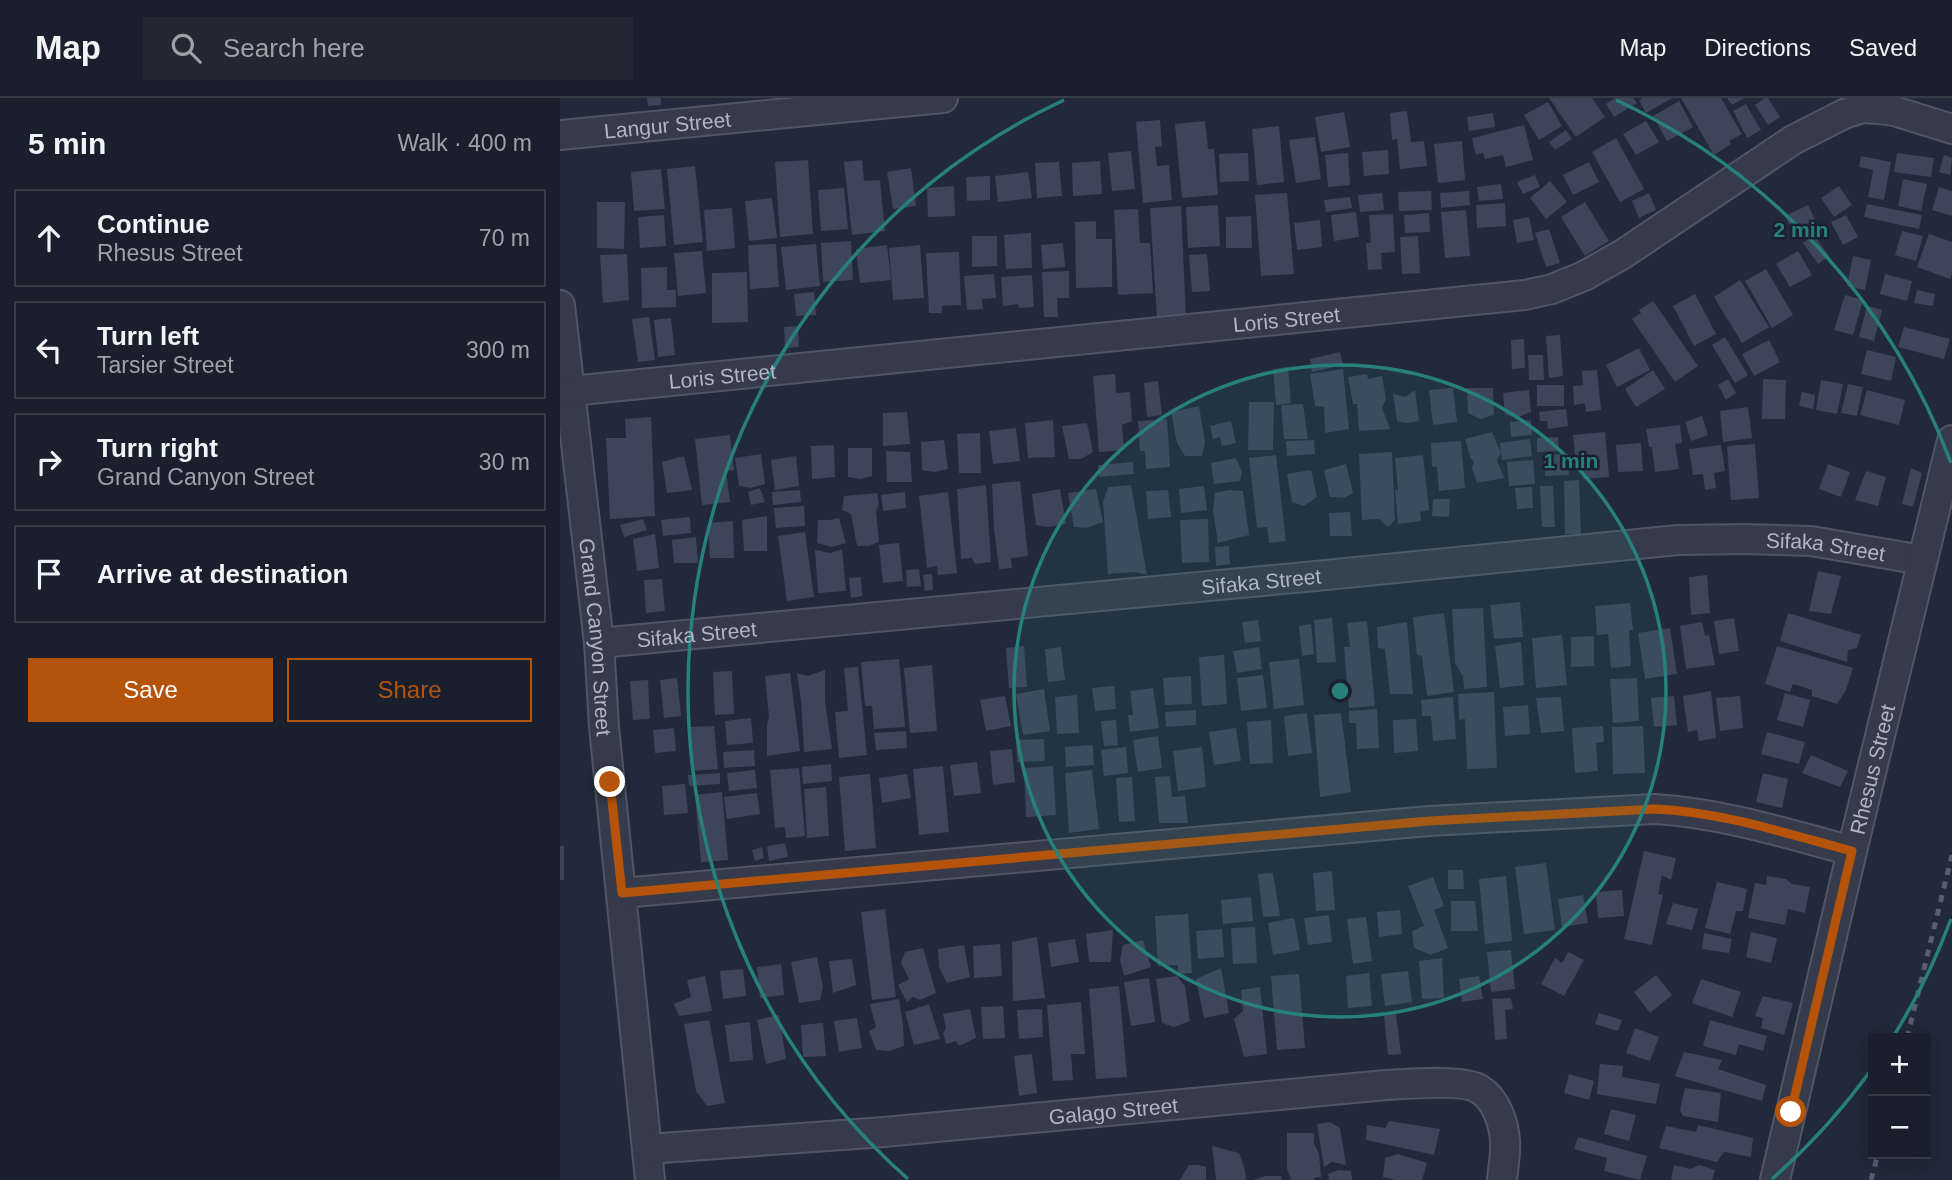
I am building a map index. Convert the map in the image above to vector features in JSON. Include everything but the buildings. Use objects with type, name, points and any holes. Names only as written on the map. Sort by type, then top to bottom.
[{"type":"street","name":"Langur Street","points":[[560,135],[943,98]]},
{"type":"street","name":"Loris Street","points":[[571,391],[1525,295],[1552,289],[1584,276],[1623,254],[1793,140],[1844,114],[1859,103],[1952,129]]},
{"type":"street","name":"Grand Canyon Street","points":[[560,304],[599,643],[604,727],[650,1180]]},
{"type":"street","name":"Rhesus Street","points":[[1775,1180],[1952,440]]},
{"type":"street","name":"Sifaka Street","points":[[599,643],[1678,540],[1811,541],[1922,560]]},
{"type":"street","points":[[622,893],[1429,821],[1655,809],[1686,811],[1852,851]]},
{"type":"street","name":"Galago Street","points":[[648,1149],[884,1132],[1386,1085],[1445,1083],[1478,1087],[1498,1110],[1505,1141],[1502,1180]]},
{"type":"railway","points":[[1908,1033],[1952,855]]},
{"type":"railway","points":[[1871,1180],[1877,1159]]},
{"type":"route","points":[[610,782],[622,893],[1429,821],[1596,811],[1686,811],[1852,851],[1791,1112]]}]
